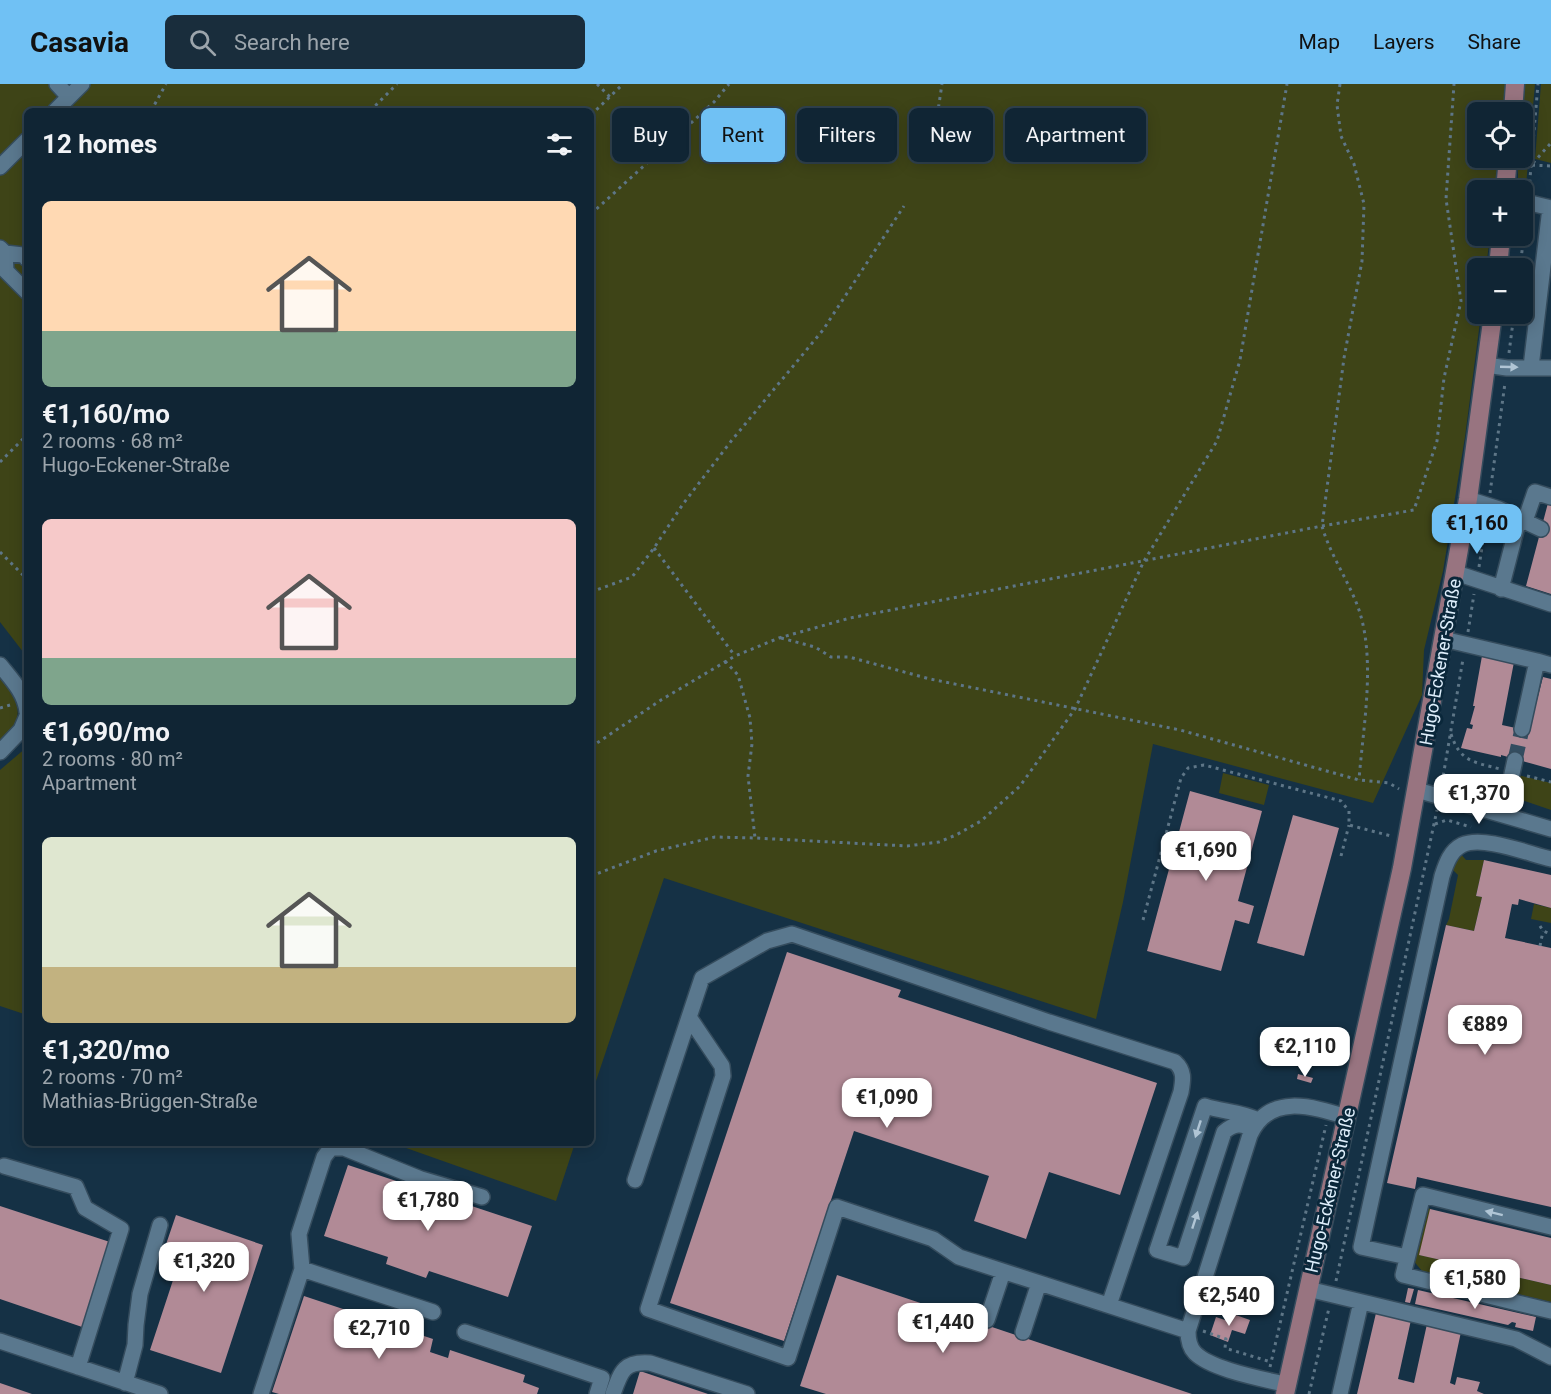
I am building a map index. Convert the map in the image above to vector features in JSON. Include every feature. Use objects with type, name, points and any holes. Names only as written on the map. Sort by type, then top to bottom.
[{"type":"main road","points":[[1513,102],[1515,84]]},
{"type":"main road","name":"Hugo-Eckener-Straße","points":[[1287,1389],[1308,1289],[1338,1114],[1386,944],[1409,791],[1456,573],[1492,324]]},
{"type":"street","points":[[57,84],[69,97]]},
{"type":"street","points":[[58,108],[82,84]]},
{"type":"street","points":[[0,167],[24,143]]},
{"type":"street","points":[[1531,367],[1550,208],[1533,203]]},
{"type":"street","points":[[24,256],[3,250],[6,271],[24,289]]},
{"type":"street","points":[[1486,365],[1507,368],[1551,368]]},
{"type":"street","points":[[1501,588],[1522,520],[1535,492],[1551,497]]},
{"type":"street","points":[[1468,499],[1488,505],[1540,529]]},
{"type":"street","points":[[1456,573],[1551,604]]},
{"type":"street","points":[[1443,639],[1544,663],[1522,729]]},
{"type":"street","points":[[0,665],[20,690],[24,701]]},
{"type":"street","points":[[0,752],[21,730],[24,720]]},
{"type":"street","points":[[1503,815],[1514,766]]},
{"type":"street","points":[[1409,791],[1551,829]]},
{"type":"street","points":[[1407,1257],[1361,1247],[1442,876],[1449,857],[1461,845],[1475,842],[1490,843],[1551,860]]},
{"type":"street","points":[[635,1180],[702,978],[767,941],[792,934],[1049,1022],[1175,1062],[1182,1067],[1183,1078],[1180,1092],[1108,1305]]},
{"type":"street","points":[[689,1017],[722,1066],[723,1076],[648,1310],[789,1358],[837,1207],[933,1239],[959,1257],[1188,1329]]},
{"type":"street","points":[[1205,1106],[1222,1112],[1234,1111],[1256,1124],[1232,1126],[1224,1132],[1183,1258],[1157,1250],[1205,1106]]},
{"type":"street","points":[[1287,1389],[1211,1362],[1195,1352],[1188,1342],[1188,1329],[1256,1124],[1271,1110],[1281,1107],[1308,1107],[1338,1114]]},
{"type":"street","points":[[261,1394],[302,1269],[299,1234],[324,1157],[331,1148],[344,1148],[421,1179],[482,1197]]},
{"type":"street","points":[[4,1166],[76,1187],[85,1208],[121,1229],[78,1367]]},
{"type":"street","points":[[1551,1227],[1423,1195],[1403,1275],[1551,1311]]},
{"type":"street","points":[[125,1383],[135,1346],[140,1294],[160,1225]]},
{"type":"street","points":[[302,1269],[433,1312]]},
{"type":"street","points":[[987,1320],[1003,1272]]},
{"type":"street","points":[[1023,1332],[1039,1283]]},
{"type":"street","points":[[1308,1289],[1516,1339],[1551,1357]]},
{"type":"street","points":[[1340,1394],[1361,1302]]},
{"type":"street","points":[[465,1332],[602,1378],[597,1394]]},
{"type":"street","points":[[0,1341],[153,1393]]},
{"type":"street","points":[[613,1394],[627,1365],[636,1362],[650,1363],[747,1394]]},
{"type":"path","points":[[153,108],[166,84]]},
{"type":"path","points":[[373,108],[397,84]]},
{"type":"path","points":[[597,84],[610,97]]},
{"type":"path","points":[[594,112],[623,84]]},
{"type":"path","points":[[594,211],[714,102],[729,84]]},
{"type":"path","points":[[938,108],[942,84]]},
{"type":"path","points":[[594,875],[656,851],[716,837],[907,846],[939,842],[981,820],[1020,786],[1075,709],[1143,561],[1217,441],[1240,360],[1287,84]]},
{"type":"path","points":[[1340,84],[1337,105],[1341,136],[1354,164],[1364,204],[1362,261],[1344,358],[1322,526],[1327,544],[1359,612],[1367,652],[1368,681],[1359,780]]},
{"type":"path","points":[[594,744],[725,661],[778,638],[850,618],[1414,510],[1437,441],[1444,378],[1461,302],[1446,199],[1454,84]]},
{"type":"path","points":[[1533,152],[1538,84]]},
{"type":"path","points":[[1533,164],[1551,143]]},
{"type":"path","points":[[1533,165],[1551,166]]},
{"type":"path","points":[[594,591],[632,576],[732,440],[823,330],[904,206]]},
{"type":"path","points":[[0,462],[24,438]]},
{"type":"path","points":[[654,548],[735,656]]},
{"type":"path","points":[[0,552],[24,576]]},
{"type":"path","points":[[778,638],[815,647],[831,657],[849,657],[930,680],[1180,730],[1359,780],[1389,783],[1409,791]]},
{"type":"path","points":[[725,661],[738,675],[750,718],[752,744],[748,776],[755,838]]},
{"type":"path","points":[[1450,732],[1461,755],[1469,761],[1514,766],[1551,782]]},
{"type":"path","points":[[1143,920],[1181,778],[1188,768],[1204,765],[1341,801],[1349,811],[1349,825],[1341,856]]},
{"type":"path","points":[[1309,1394],[1435,824]]},
{"type":"path","points":[[1349,825],[1395,837]]},
{"type":"path","points":[[1540,926],[1551,934]]},
{"type":"path","points":[[1540,946],[1544,931]]},
{"type":"path","points":[[1267,1380],[1338,1114]]},
{"type":"path","points":[[1188,1329],[1226,1339],[1225,1348],[1271,1362]]},
{"type":"green space","points":[[0,84],[1506,84],[1504,102],[1467,102],[1467,168],[1497,168],[1496,180],[1467,180],[1467,246],[1489,246],[1487,258],[1467,258],[1467,324],[1480,324],[1465,437],[1443,571],[1424,650],[1422,695],[1373,803],[1153,744],[1123,902],[1096,1019],[664,878],[594,1087],[594,108],[24,108],[24,653],[0,622]]},
{"type":"green space","points":[[1525,84],[1535,84],[1533,107],[1533,102],[1523,102]]},
{"type":"green space","points":[[1541,84],[1551,84],[1551,163],[1535,159]]},
{"type":"green space","points":[[1518,168],[1528,168],[1527,180],[1518,180]]},
{"type":"green space","points":[[0,678],[13,696],[18,711],[14,726],[0,742]]},
{"type":"green space","points":[[24,750],[24,1014],[0,1006],[0,770]]},
{"type":"green space","points":[[1223,773],[1269,785],[1264,805],[1219,793]]},
{"type":"green space","points":[[1518,775],[1551,783],[1551,810],[1519,799],[1515,792]]},
{"type":"green space","points":[[1460,853],[1466,860],[1484,860],[1476,896],[1482,897],[1474,931],[1446,925],[1458,875],[1450,867]]},
{"type":"green space","points":[[1534,904],[1551,908],[1551,923],[1531,919]]},
{"type":"green space","points":[[400,1146],[574,1146],[556,1201]]},
{"type":"green space","points":[[1428,1208],[1431,1209],[1420,1255],[1551,1285],[1551,1302],[1422,1271],[1412,1259],[1421,1218]]},
{"type":"building","points":[[1548,503],[1551,504],[1551,594],[1526,586]]},
{"type":"building","points":[[1482,656],[1514,662],[1502,725],[1529,731],[1543,677],[1551,679],[1551,769],[1501,755],[1501,757],[1461,748],[1467,728],[1472,729],[1473,725],[1470,724]]},
{"type":"building","points":[[1190,791],[1262,811],[1238,901],[1254,906],[1249,924],[1235,920],[1221,971],[1147,951]]},
{"type":"building","points":[[1293,815],[1339,828],[1304,956],[1257,943]]},
{"type":"building","points":[[1484,860],[1551,875],[1551,908],[1519,899],[1518,905],[1512,904],[1505,938],[1551,948],[1551,1207],[1417,1177],[1415,1189],[1387,1183],[1446,925],[1474,931],[1482,897],[1476,896]]},
{"type":"building","points":[[787,952],[901,990],[898,997],[1157,1083],[1120,1195],[1049,1172],[1026,1239],[974,1221],[989,1176],[854,1131],[784,1341],[670,1303]]},
{"type":"building","points":[[1298,1074],[1313,1078],[1311,1083],[1297,1079]]},
{"type":"building","points":[[348,1165],[532,1226],[508,1297],[429,1271],[426,1278],[386,1264],[388,1257],[324,1236]]},
{"type":"building","points":[[0,1206],[113,1243],[85,1328],[0,1299]]},
{"type":"building","points":[[1430,1209],[1551,1238],[1551,1285],[1419,1255]]},
{"type":"building","points":[[176,1215],[263,1245],[221,1373],[150,1350],[178,1265],[161,1259]]},
{"type":"building","points":[[837,1275],[1192,1394],[826,1394],[800,1386]]},
{"type":"building","points":[[1408,1288],[1414,1289],[1410,1303],[1405,1302]]},
{"type":"building","points":[[1418,1290],[1536,1317],[1533,1331],[1515,1327],[1516,1323],[1512,1322],[1508,1325],[1415,1304]]},
{"type":"building","points":[[304,1296],[433,1339],[430,1352],[448,1358],[450,1350],[525,1375],[523,1382],[539,1388],[537,1394],[279,1394],[272,1392]]},
{"type":"building","points":[[1230,1313],[1250,1320],[1245,1334],[1232,1330],[1228,1342],[1210,1335],[1216,1317],[1228,1321]]},
{"type":"building","points":[[1376,1313],[1411,1320],[1398,1379],[1414,1383],[1427,1324],[1461,1332],[1450,1383],[1455,1385],[1457,1377],[1480,1382],[1477,1391],[1484,1394],[1357,1394]]},
{"type":"building","points":[[640,1371],[708,1394],[633,1394]]},
{"type":"building","points":[[0,1383],[32,1394],[0,1394]]},
{"type":"tunnel","points":[[1515,760],[1522,729]]}]
